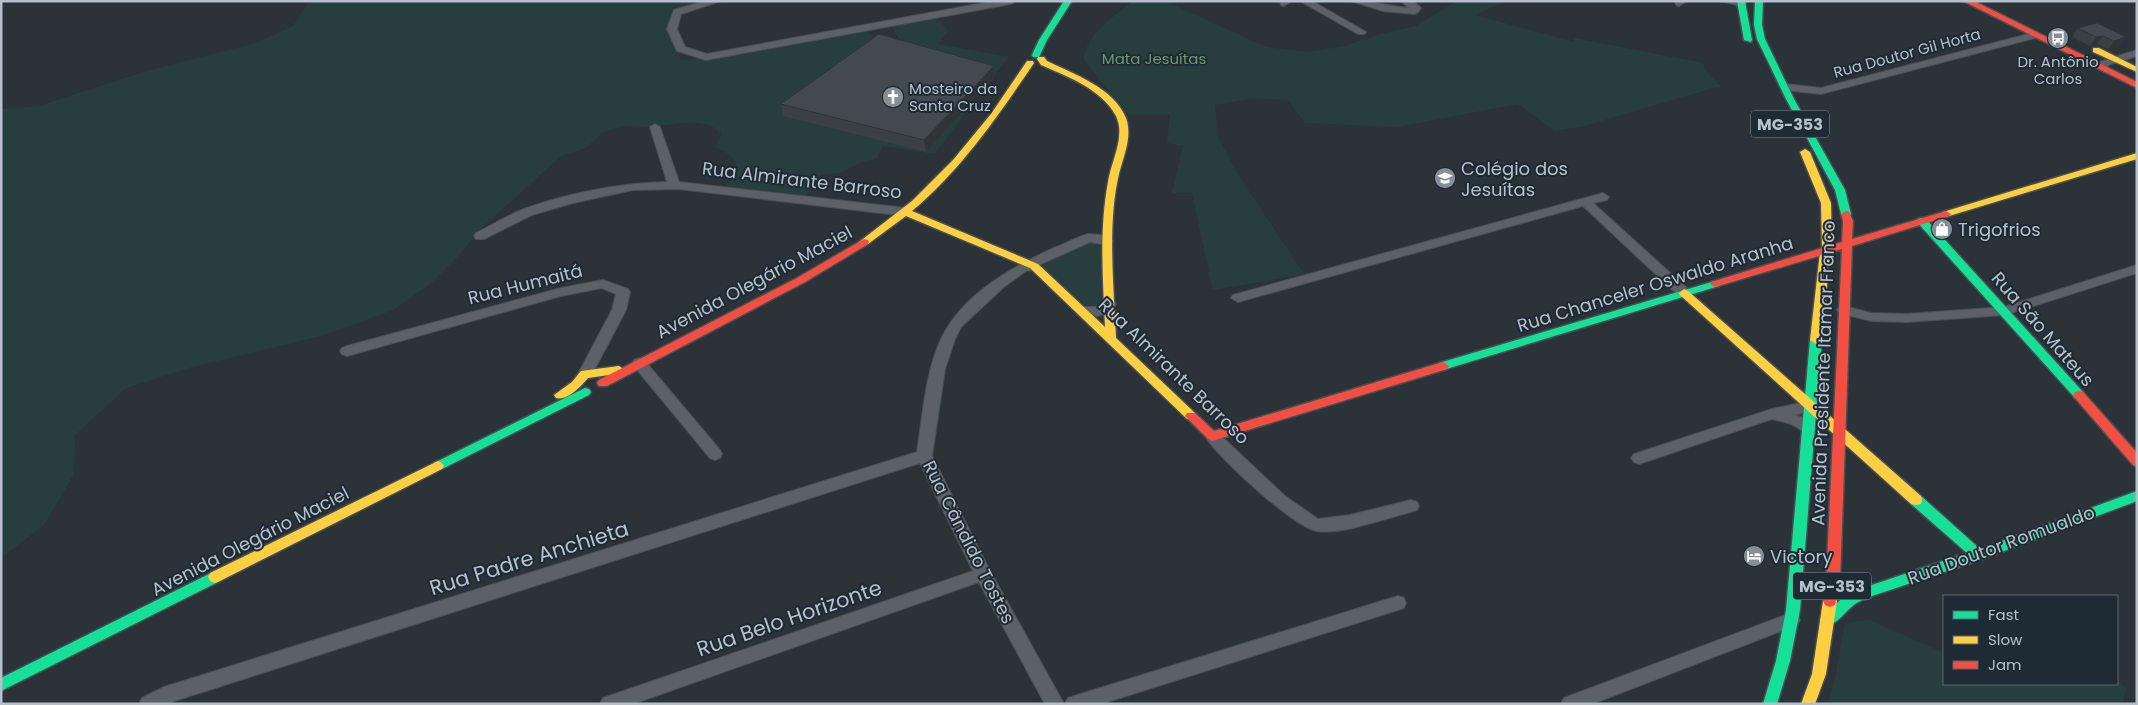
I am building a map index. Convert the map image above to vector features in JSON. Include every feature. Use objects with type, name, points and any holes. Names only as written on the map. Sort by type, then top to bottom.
[{"type":"main road","name":"Avenida Olegário Maciel","points":[[1,685],[514,427],[580,388],[633,366],[827,266],[880,232],[906,212],[949,172],[966,153],[1036,59],[1043,40],[1068,1]]},
{"type":"main road","name":"Avenida Presidente Itamar Franco","points":[[1758,1],[1758,25],[1761,39],[1784,88],[1840,190],[1848,221],[1832,582],[1819,674],[1808,704]]},
{"type":"main road","points":[[1967,1],[2137,85]]},
{"type":"main road","points":[[1745,2],[1758,25]]},
{"type":"main road","points":[[1745,2],[1748,40],[1752,48]]},
{"type":"main road","points":[[2082,44],[2137,70]]},
{"type":"main road","points":[[1036,59],[1080,81],[1105,98],[1120,115],[1124,132],[1113,180],[1107,241],[1111,340]]},
{"type":"main road","name":"Avenida Presidente Itamar Franco","points":[[1770,704],[1791,620],[1810,432],[1810,406],[1825,252],[1827,250],[1826,203],[1812,166],[1798,139]]},
{"type":"main road","name":"Rua Chanceler Oswaldo Aranha","points":[[1212,436],[2137,156]]},
{"type":"main road","name":"Rua Almirante Barroso","points":[[906,212],[1032,265],[1082,310],[1212,436]]},
{"type":"main road","name":"Rua São Mateus","points":[[1922,221],[2005,311],[2137,462]]},
{"type":"main road","points":[[1684,293],[1978,556]]},
{"type":"main road","points":[[580,388],[586,374],[602,378]]},
{"type":"main road","points":[[1810,432],[1840,433]]},
{"type":"main road","name":"Rua Doutor Romualdo","points":[[1828,620],[1850,600],[1865,593],[1978,556],[2137,496]]},
{"type":"street","points":[[716,1],[677,12],[672,29],[681,49],[706,56],[1011,1]]},
{"type":"street","points":[[1305,1],[1361,32]]},
{"type":"street","points":[[1356,1],[1383,8],[1414,11],[1416,8],[1406,1]]},
{"type":"street","points":[[1726,1],[1745,2]]},
{"type":"street","name":"Rua Doutor Gil Horta","points":[[1784,88],[1820,91],[2036,35]]},
{"type":"street","points":[[2104,69],[2103,64],[2137,53]]},
{"type":"street","points":[[655,127],[674,186]]},
{"type":"street","name":"Rua Almirante Barroso","points":[[480,236],[528,212],[570,200],[633,186],[674,186],[906,212]]},
{"type":"street","points":[[1238,298],[1603,197]]},
{"type":"street","points":[[1585,202],[1684,293]]},
{"type":"street","name":"Rua Cândido Tostes","points":[[1055,704],[983,574],[924,456],[938,369],[948,339],[956,324],[982,298],[1022,268],[1088,238],[1099,238],[1107,241]]},
{"type":"street","points":[[1844,310],[1871,317],[1907,318],[2005,311],[2137,269]]},
{"type":"street","name":"Rua Humaitá","points":[[347,351],[561,292],[603,284],[623,292],[619,310],[586,374]]},
{"type":"street","points":[[1082,310],[1097,312],[1109,304]]},
{"type":"street","points":[[633,366],[716,454]]},
{"type":"street","points":[[1640,458],[1772,414],[1810,406]]},
{"type":"street","points":[[1772,414],[1789,417],[1810,432]]},
{"type":"street","name":"Rua Almirante Barroso","points":[[1212,436],[1285,505],[1306,521],[1316,525],[1330,524],[1411,506]]},
{"type":"street","name":"Rua Padre Anchieta","points":[[148,704],[174,692],[924,456]]},
{"type":"street","name":"Rua Belo Horizonte","points":[[609,704],[983,574]]},
{"type":"street","points":[[1832,582],[1865,593]]},
{"type":"street","points":[[1074,704],[1398,604]]},
{"type":"street","points":[[1570,704],[1791,620]]},
{"type":"green space","points":[[310,1],[714,1],[677,9],[669,28],[681,60],[738,55],[867,31],[878,44],[906,54],[891,24],[936,16],[948,31],[938,44],[1009,57],[983,88],[935,154],[883,146],[877,158],[860,163],[841,173],[820,175],[806,196],[726,186],[735,175],[736,162],[729,154],[715,147],[722,134],[710,125],[691,122],[648,127],[622,126],[602,133],[586,148],[561,156],[484,226],[429,285],[393,310],[325,335],[192,367],[126,388],[75,435],[74,474],[44,525],[1,558],[1,109],[39,106],[143,72],[256,43],[293,26]]},
{"type":"green space","name":"Mata Jesuítas","points":[[1133,1],[1165,1],[1266,47],[1308,52],[1345,46],[1380,34],[1416,26],[1457,1],[1506,1],[1475,15],[1574,42],[1574,38],[1703,63],[1705,70],[1720,86],[1584,126],[1555,131],[1518,104],[1397,127],[1305,123],[1288,100],[1254,98],[1215,105],[1218,137],[1237,173],[1304,274],[1213,290],[1192,193],[1172,193],[1183,146],[1167,143],[1170,114],[1127,114],[1084,60],[1086,50],[1095,34]]},
{"type":"green space","points":[[1096,242],[1103,248],[1101,305],[1086,307],[1042,266],[1085,243]]},
{"type":"green space","points":[[1869,620],[1943,653],[1943,685],[2118,685],[2118,681],[2126,688],[2123,704],[1828,704],[1834,684],[1845,623]]},
{"type":"building","points":[[2097,23],[2126,37],[2114,41],[2103,36],[2096,37],[2077,28]]},
{"type":"building","name":"Mosteiro da Santa Cruz","points":[[879,34],[994,66],[924,140],[781,104]]},
{"type":"traffic: fast","points":[[1036,55],[1043,40],[1068,1]]},
{"type":"traffic: fast","points":[[1741,1],[1748,40]]},
{"type":"traffic: fast","points":[[1759,1],[1758,25],[1761,39],[1790,99],[1840,190],[1846,214]]},
{"type":"traffic: fast","points":[[1922,221],[2079,395]]},
{"type":"traffic: fast","points":[[1443,366],[1715,284]]},
{"type":"traffic: fast","points":[[1770,704],[1783,661],[1793,610],[1816,340]]},
{"type":"traffic: fast","points":[[438,466],[585,392]]},
{"type":"traffic: fast","points":[[1827,620],[1850,600],[1865,593],[1978,555],[2137,496]]},
{"type":"traffic: fast","points":[[1916,500],[1978,555]]},
{"type":"traffic: fast","points":[[1,685],[215,577]]},
{"type":"traffic: slow","points":[[2096,50],[2137,70]]},
{"type":"traffic: slow","points":[[1041,59],[1044,63],[1098,91],[1115,108],[1121,117],[1123,125],[1123,142],[1112,184],[1110,203],[1108,262],[1111,340]]},
{"type":"traffic: slow","points":[[864,242],[915,203],[957,162],[994,115],[1030,63]]},
{"type":"traffic: slow","points":[[1805,152],[1826,203],[1827,250],[1825,252],[1816,340]]},
{"type":"traffic: slow","points":[[1946,214],[2137,156]]},
{"type":"traffic: slow","points":[[906,212],[1034,266],[1191,416]]},
{"type":"traffic: slow","points":[[1684,293],[1916,500]]},
{"type":"traffic: slow","points":[[560,395],[576,385],[585,374],[619,370]]},
{"type":"traffic: slow","points":[[215,577],[438,466]]},
{"type":"traffic: slow","points":[[1808,704],[1819,674],[1830,601]]},
{"type":"traffic: jam","points":[[1967,1],[2137,85]]},
{"type":"traffic: jam","points":[[1830,601],[1833,582],[1848,221],[1846,214]]},
{"type":"traffic: jam","points":[[1715,284],[1946,214]]},
{"type":"traffic: jam","points":[[603,383],[801,280],[864,242]]},
{"type":"traffic: jam","points":[[1191,416],[1212,436],[1443,366]]},
{"type":"traffic: jam","points":[[2079,395],[2137,462]]},
{"type":"place","name":"Dr. Antônio Carlos","points":[[2058,38]]},
{"type":"place","name":"Mosteiro da Santa Cruz","points":[[893,97]]},
{"type":"place","name":"Colégio dos Jesuítas","points":[[1445,178]]},
{"type":"place","name":"Trigofrios","points":[[1942,229]]},
{"type":"place","name":"Victory","points":[[1754,556]]}]
